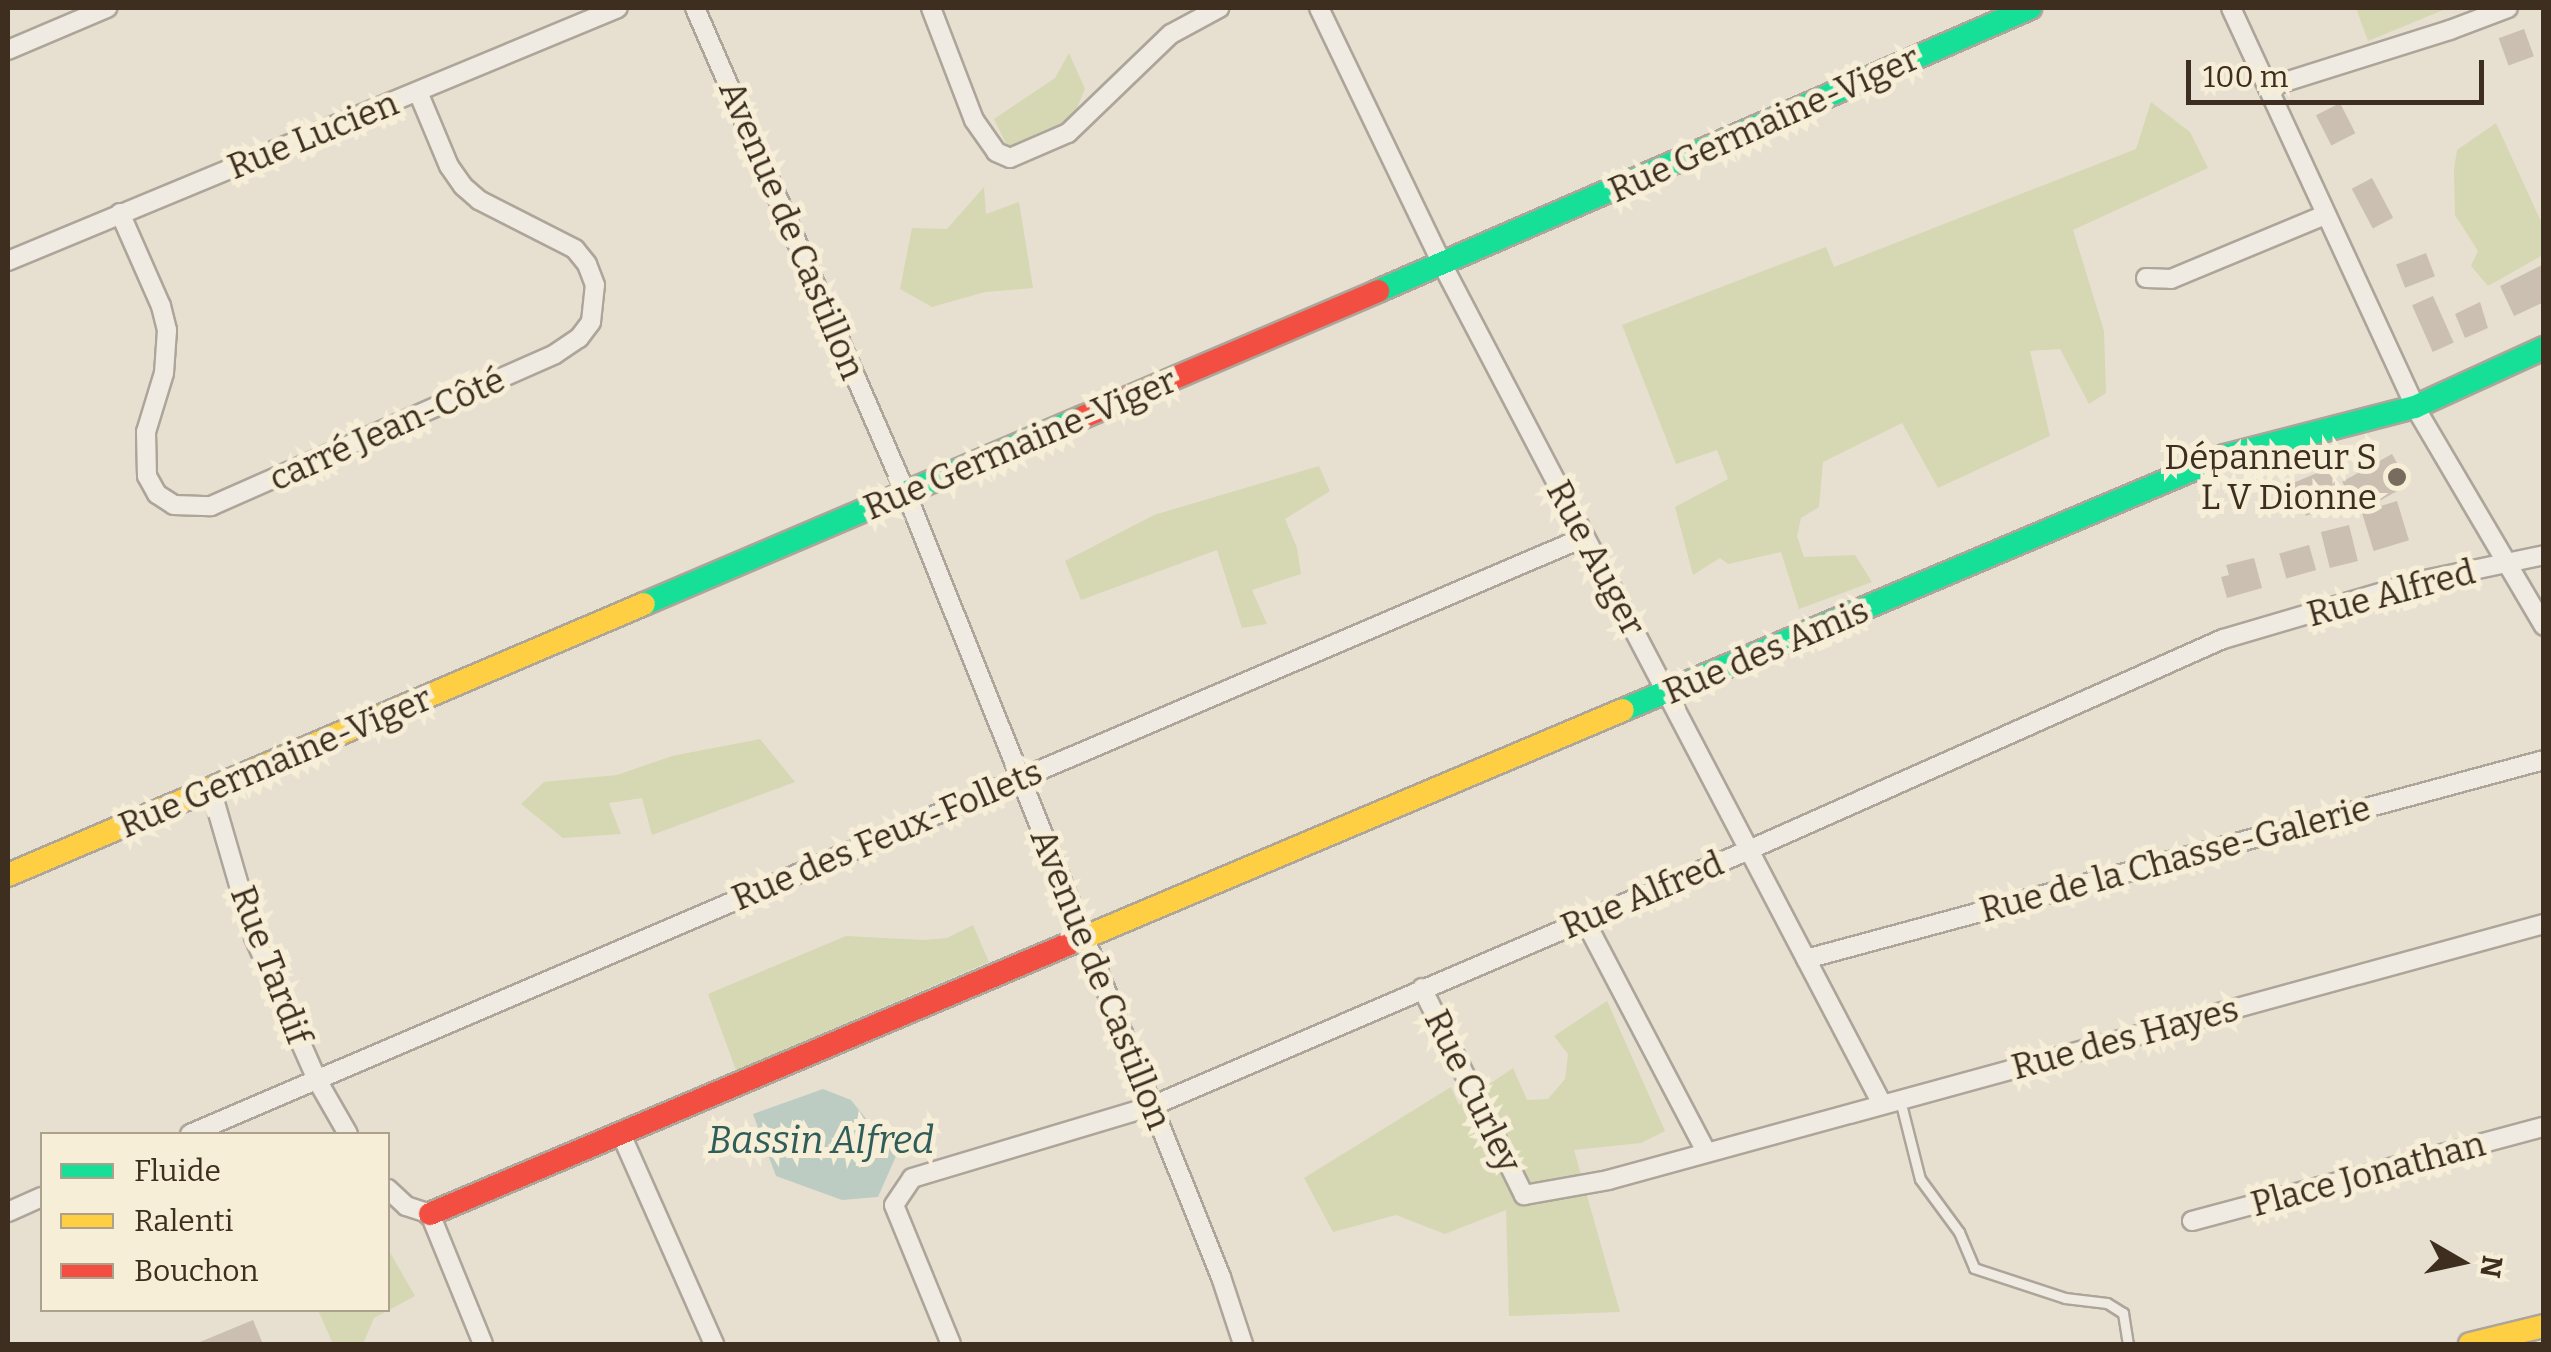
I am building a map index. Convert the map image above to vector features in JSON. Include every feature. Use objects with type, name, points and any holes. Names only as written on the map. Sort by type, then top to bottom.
[{"type":"street","points":[[8,50],[107,8]]},
{"type":"street","name":"Rue Lucien","points":[[8,261],[618,8]]},
{"type":"street","name":"Avenue de Castillon","points":[[695,8],[906,494],[1221,1278],[1243,1344]]},
{"type":"street","points":[[931,8],[974,120],[996,152],[1010,158],[1068,134],[1172,34],[1219,8]]},
{"type":"street","name":"Rue Auger","points":[[1319,8],[1442,264],[1666,693],[1806,959],[1891,1102]]},
{"type":"street","name":"Rue Germaine-Viger","points":[[8,876],[1442,264],[2030,8]]},
{"type":"street","points":[[2231,8],[2415,408],[2544,626]]},
{"type":"street","points":[[2268,86],[2508,8]]},
{"type":"street","name":"carré Jean-Côté","points":[[120,214],[161,306],[167,330],[164,373],[146,432],[148,476],[158,494],[174,505],[211,506],[555,354],[579,338],[591,322],[595,285],[587,264],[575,249],[479,200],[462,186],[449,166],[418,92]]},
{"type":"street","points":[[2146,278],[2171,279],[2325,215]]},
{"type":"street","name":"Rue des Amis","points":[[430,1214],[2225,456],[2415,408],[2544,348]]},
{"type":"street","name":"Rue des Feux-Follets","points":[[195,1132],[1585,537]]},
{"type":"street","name":"Rue Alfred","points":[[951,1344],[894,1205],[912,1178],[1152,1106],[1749,850],[2223,640],[2420,581],[2544,556]]},
{"type":"street","name":"Rue de la Chasse-Galerie","points":[[1806,959],[2544,760]]},
{"type":"street","name":"Rue Tardif","points":[[211,788],[254,936],[316,1080],[347,1132]]},
{"type":"street","points":[[1584,920],[1706,1151]]},
{"type":"street","name":"Rue des Hayes","points":[[1524,1194],[1608,1180],[2544,924]]},
{"type":"street","name":"Rue Curley","points":[[1422,988],[1524,1194]]},
{"type":"street","name":"Place Jonathan","points":[[2192,1220],[2544,1127]]},
{"type":"street","points":[[621,1134],[714,1344]]},
{"type":"street","points":[[390,1191],[406,1206],[430,1214],[483,1344]]},
{"type":"street","points":[[8,1212],[40,1199]]},
{"type":"street","points":[[2470,1344],[2544,1326]]},
{"type":"lane","points":[[1891,1102],[1920,1179],[1959,1232],[1974,1268],[2065,1298],[2108,1302],[2123,1313],[2128,1344]]},
{"type":"green space","points":[[2356,8],[2448,8],[2368,41]]},
{"type":"green space","points":[[1069,53],[1085,89],[1073,117],[1057,132],[1011,154],[994,119],[1055,78]]},
{"type":"green space","points":[[2151,102],[2190,132],[2208,168],[2073,230],[2104,331],[2106,393],[2089,404],[2060,349],[2030,351],[2050,436],[1938,488],[1902,423],[1823,462],[1819,507],[1801,518],[1797,536],[1804,557],[1855,555],[1872,582],[1799,609],[1781,552],[1728,564],[1720,558],[1693,575],[1675,507],[1728,479],[1717,450],[1676,464],[1622,325],[1826,247],[1834,267],[2136,149]]},
{"type":"green space","points":[[2496,123],[2543,226],[2543,255],[2488,286],[2471,266],[2478,251],[2455,215],[2454,169],[2457,150]]},
{"type":"green space","points":[[984,187],[986,214],[1019,202],[1033,288],[985,292],[932,307],[900,289],[912,228],[947,229]]},
{"type":"green space","points":[[1319,466],[1330,491],[1285,519],[1297,548],[1301,574],[1252,590],[1267,624],[1242,628],[1217,550],[1081,600],[1065,561],[1154,515]]},
{"type":"green space","points":[[760,739],[795,782],[652,835],[642,798],[609,803],[621,834],[563,838],[521,804],[544,782],[617,775],[672,756]]},
{"type":"green space","points":[[973,925],[989,962],[736,1070],[708,994],[846,936],[924,940],[947,938]]},
{"type":"green space","points":[[1607,1001],[1665,1131],[1641,1143],[1574,1150],[1620,1312],[1509,1316],[1506,1210],[1445,1234],[1396,1215],[1333,1232],[1304,1178],[1451,1087],[1459,1105],[1513,1068],[1527,1100],[1548,1099],[1565,1079],[1568,1054],[1554,1036]]},
{"type":"green space","points":[[390,1252],[415,1296],[390,1309]]},
{"type":"green space","points":[[319,1312],[385,1312],[374,1318],[363,1344],[333,1344]]},
{"type":"water","name":"Bassin Alfred","points":[[823,1089],[851,1100],[896,1156],[878,1197],[842,1200],[776,1176],[753,1114]]},
{"type":"building","points":[[2524,29],[2534,56],[2509,65],[2499,38]]},
{"type":"building","points":[[2340,103],[2355,133],[2331,146],[2316,115]]},
{"type":"building","points":[[2372,178],[2393,218],[2373,229],[2352,189]]},
{"type":"building","points":[[2426,253],[2435,276],[2405,288],[2396,264]]},
{"type":"building","points":[[2544,264],[2544,302],[2514,316],[2500,286]]},
{"type":"building","points":[[2433,296],[2454,343],[2433,352],[2412,305]]},
{"type":"building","points":[[2480,302],[2488,328],[2465,338],[2455,314]]},
{"type":"building","points":[[2392,454],[2409,485],[2359,512],[2342,482]]},
{"type":"building","points":[[2329,468],[2346,509],[2336,512],[2334,505],[2306,516],[2293,483]]},
{"type":"building","points":[[2397,501],[2409,540],[2374,551],[2362,512]]},
{"type":"building","points":[[2349,525],[2358,561],[2330,568],[2321,532]]},
{"type":"building","points":[[2309,545],[2316,570],[2286,579],[2279,554]]},
{"type":"building","points":[[2254,558],[2262,588],[2227,598],[2221,577],[2229,575],[2226,565]]},
{"type":"building","points":[[253,1320],[263,1344],[195,1344]]},
{"type":"traffic: fast","points":[[1378,291],[2030,8]]},
{"type":"traffic: fast","points":[[1623,710],[2225,456],[2415,407],[2544,348]]},
{"type":"traffic: fast","points":[[644,604],[1083,417]]},
{"type":"traffic: slow","points":[[8,875],[644,604]]},
{"type":"traffic: slow","points":[[1069,944],[1623,710]]},
{"type":"traffic: slow","points":[[2470,1344],[2544,1326]]},
{"type":"traffic: jam","points":[[1083,417],[1378,291]]},
{"type":"traffic: jam","points":[[430,1214],[1069,944]]},
{"type":"place","name":"Dépanneur S L V Dionne","points":[[2397,477]]}]
